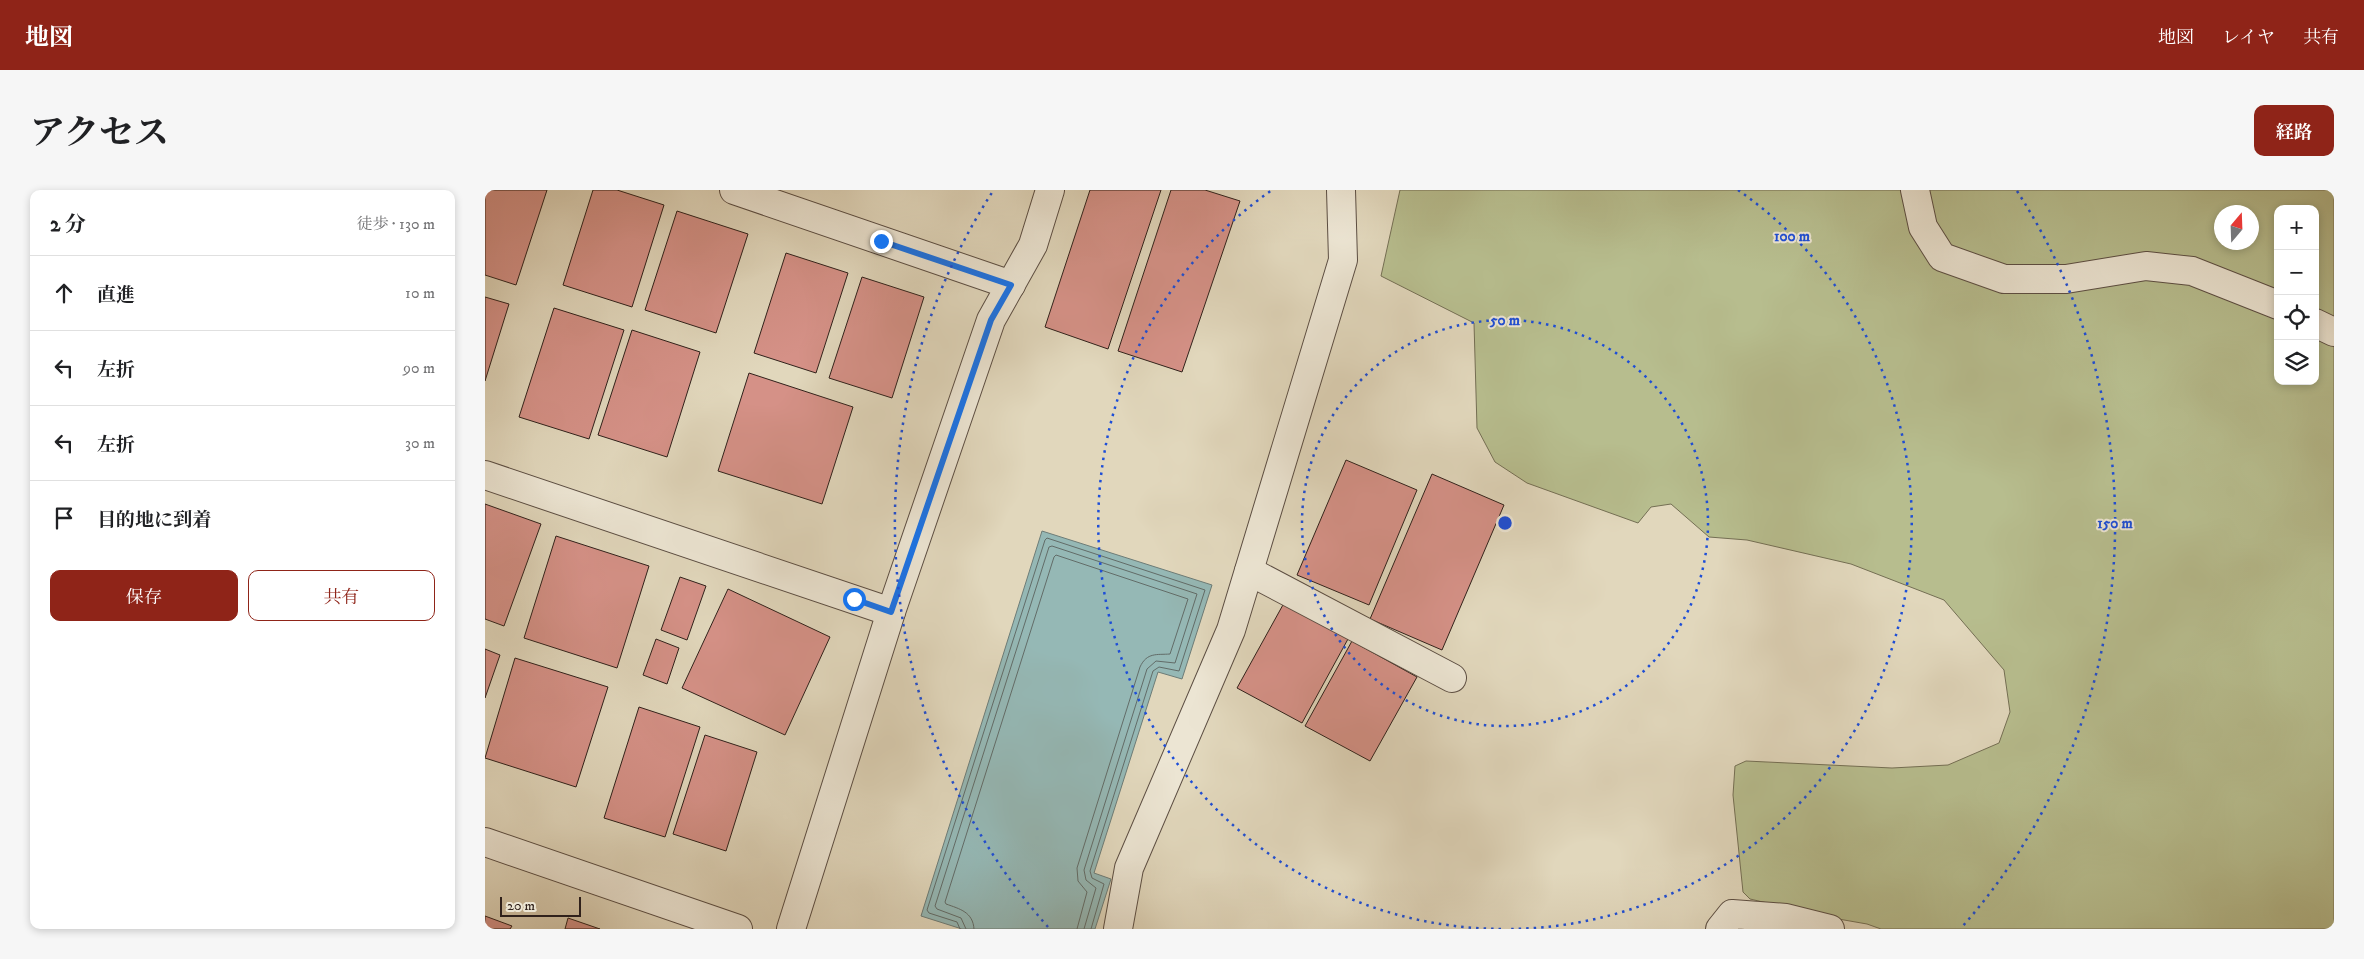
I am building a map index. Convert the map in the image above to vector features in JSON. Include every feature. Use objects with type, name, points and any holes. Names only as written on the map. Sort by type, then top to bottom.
[{"type":"street","points":[[733,190],[1011,285]]},
{"type":"street","points":[[791,929],[891,612],[991,320],[1033,245],[1050,190]]},
{"type":"street","points":[[1118,929],[1129,868],[1231,630],[1343,260],[1341,190]]},
{"type":"street","points":[[1915,190],[1923,227],[1942,257],[2004,279],[2066,279],[2146,266],[2192,271],[2274,303]]},
{"type":"street","points":[[2319,325],[2334,332]]},
{"type":"street","points":[[485,475],[891,612]]},
{"type":"street","points":[[1249,570],[1452,678]]},
{"type":"street","points":[[485,842],[738,929]]},
{"type":"street","points":[[1720,929],[1732,914],[1786,918],[1830,929]]},
{"type":"green space","points":[[1400,190],[2334,190],[2334,929],[1881,929],[1867,924],[1827,917],[1750,899],[1743,892],[1733,795],[1735,766],[1746,761],[1892,768],[1948,765],[1999,743],[2010,712],[2004,670],[1944,600],[1851,564],[1747,540],[1709,537],[1671,504],[1651,507],[1638,523],[1527,483],[1495,462],[1477,428],[1474,323],[1381,276]]},
{"type":"water","points":[[1042,531],[1212,585],[1182,679],[1158,672],[1094,873],[1111,879],[1095,929],[962,929],[921,916]]},
{"type":"building","points":[[485,190],[547,190],[516,285],[485,275]]},
{"type":"building","points":[[593,190],[617,190],[664,205],[632,307],[563,285]]},
{"type":"building","points":[[1090,190],[1161,190],[1108,349],[1045,327]]},
{"type":"building","points":[[1171,190],[1205,190],[1240,201],[1182,372],[1118,351]]},
{"type":"building","points":[[677,211],[748,234],[716,333],[645,310]]},
{"type":"building","points":[[786,253],[848,273],[816,373],[754,353]]},
{"type":"building","points":[[862,277],[924,297],[892,398],[829,378]]},
{"type":"building","points":[[485,297],[509,304],[485,381]]},
{"type":"building","points":[[554,308],[624,330],[589,439],[519,417]]},
{"type":"building","points":[[632,330],[700,352],[667,457],[598,435]]},
{"type":"building","points":[[749,373],[853,407],[822,504],[718,471]]},
{"type":"building","points":[[1346,460],[1417,490],[1369,605],[1297,575]]},
{"type":"building","points":[[1432,474],[1504,505],[1442,650],[1370,619]]},
{"type":"building","points":[[485,504],[541,524],[504,626],[485,619]]},
{"type":"building","points":[[556,536],[649,566],[617,668],[524,638]]},
{"type":"building","points":[[680,577],[706,586],[687,640],[661,630]]},
{"type":"building","points":[[728,589],[830,637],[785,735],[682,688]]},
{"type":"building","points":[[1284,603],[1348,639],[1302,723],[1237,688]]},
{"type":"building","points":[[656,639],[679,648],[667,684],[643,675]]},
{"type":"building","points":[[1352,641],[1417,677],[1370,761],[1305,726]]},
{"type":"building","points":[[485,649],[500,655],[485,698]]},
{"type":"building","points":[[515,658],[608,687],[576,787],[485,758]]},
{"type":"building","points":[[639,707],[700,727],[665,837],[604,818]]},
{"type":"building","points":[[705,735],[757,752],[726,851],[673,834]]},
{"type":"building","points":[[485,916],[512,926],[510,929],[485,929]]},
{"type":"building","points":[[568,918],[600,929],[565,929]]},
{"type":"route","points":[[854,599],[891,612],[991,320],[1011,285],[881,241]]}]
